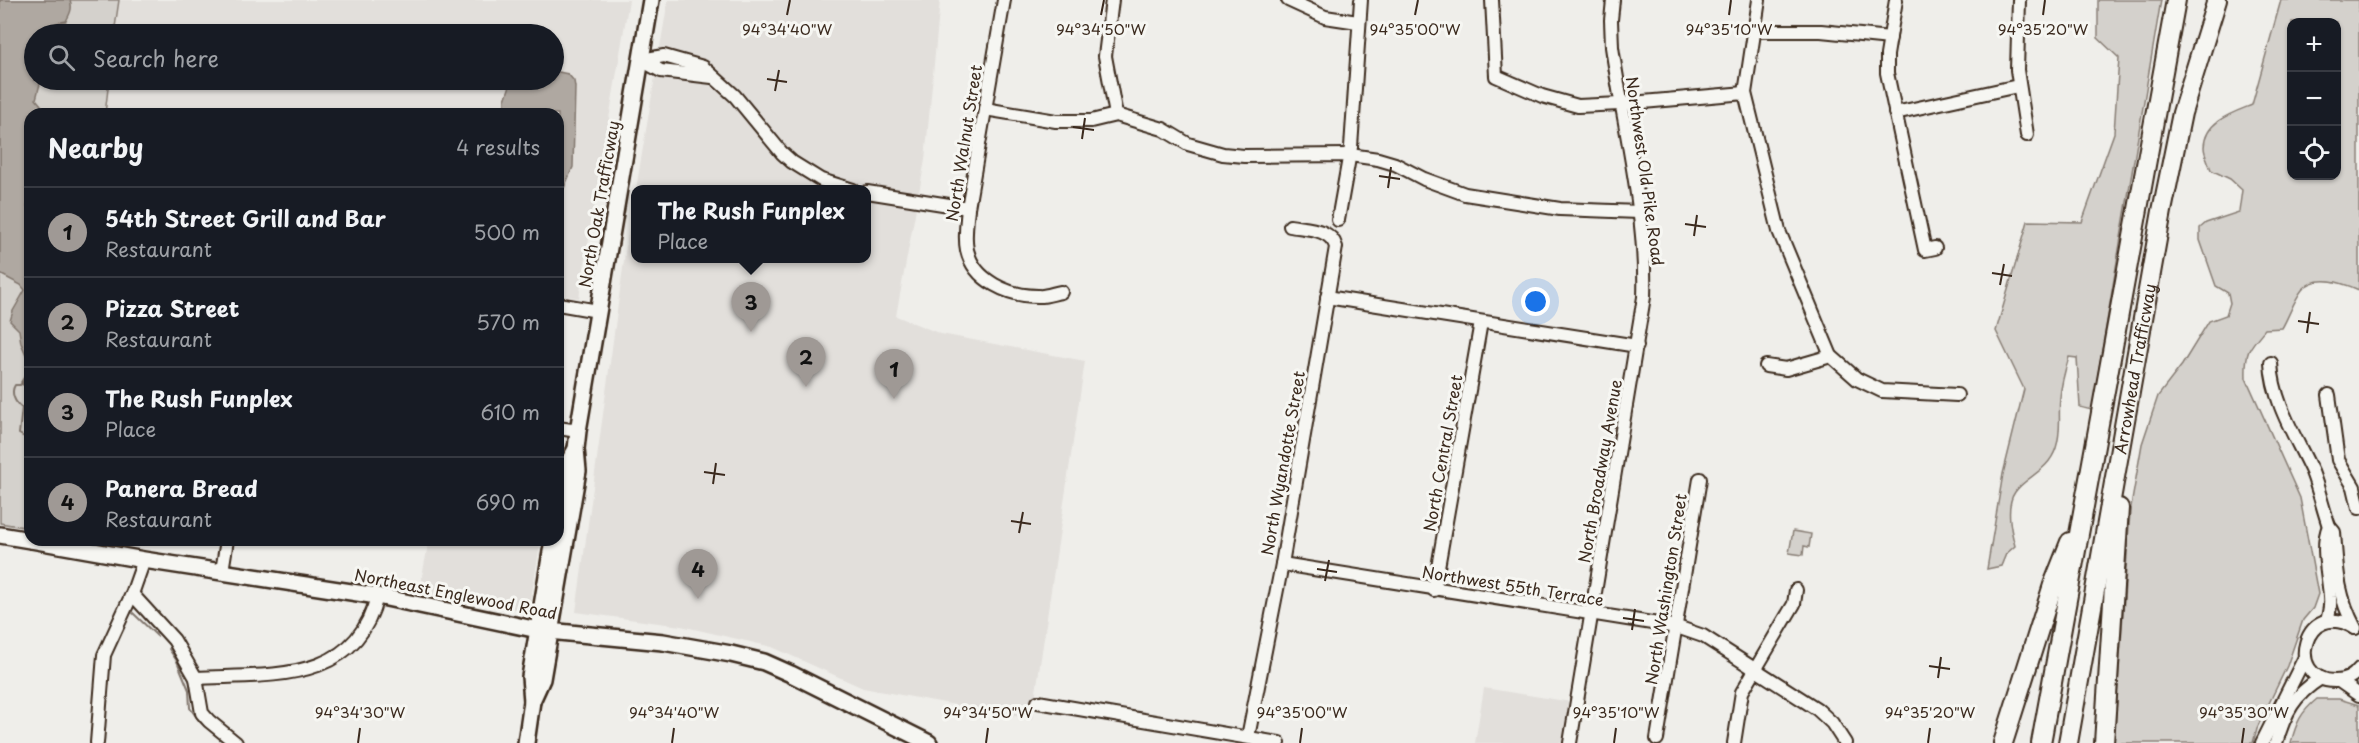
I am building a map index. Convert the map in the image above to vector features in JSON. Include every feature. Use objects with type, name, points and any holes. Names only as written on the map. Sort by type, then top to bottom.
[{"type":"highway","name":"Arrowhead Trafficway","points":[[2041,743],[2176,0]]},
{"type":"highway","name":"Arrowhead Trafficway","points":[[2067,743],[2117,474],[2162,211],[2182,113],[2217,0]]},
{"type":"highway","points":[[2104,743],[2120,520],[2117,474]]},
{"type":"highway","points":[[2003,743],[2053,585],[2084,507]]},
{"type":"main road","name":"North Oak Trafficway","points":[[564,536],[578,471],[576,449],[578,431],[651,0]]},
{"type":"main road","name":"North Oak Trafficway","points":[[564,469],[576,449]]},
{"type":"main road","name":"Northeast Englewood Road","points":[[0,534],[24,539]]},
{"type":"main road","name":"Northeast Englewood Road","points":[[64,546],[377,596],[544,630],[663,642],[764,662],[903,736],[929,743]]},
{"type":"main road","name":"North Oak Trafficway","points":[[526,743],[532,701],[542,679],[551,546]]},
{"type":"main road","name":"North Oak Trafficway","points":[[544,630],[562,546]]},
{"type":"street","name":"North Walnut Street","points":[[1004,0],[968,208],[967,251],[978,271],[1004,290],[1041,297],[1061,292]]},
{"type":"street","points":[[1112,0],[1105,56],[1116,115]]},
{"type":"street","points":[[1288,0],[1325,17],[1358,22]]},
{"type":"street","points":[[1338,220],[1350,155],[1361,0]]},
{"type":"street","points":[[1492,0],[1496,76],[1560,102],[1578,106],[1620,104],[1745,93]]},
{"type":"street","name":"Northwest Old Pike Road","points":[[1613,0],[1612,47],[1639,212],[1645,271],[1637,346]]},
{"type":"street","points":[[1759,0],[1745,93],[1779,231],[1831,356],[1857,379],[1882,391],[1957,394]]},
{"type":"street","points":[[1896,0],[1887,55],[1887,73],[1925,250],[1935,248]]},
{"type":"street","points":[[2019,0],[2016,43],[2018,86],[2027,135]]},
{"type":"street","points":[[1754,31],[1821,31],[1890,38]]},
{"type":"street","points":[[641,60],[664,56],[703,67],[735,96],[792,162],[821,180],[839,185]]},
{"type":"street","points":[[1895,113],[2018,86]]},
{"type":"street","points":[[985,109],[1056,121],[1091,121],[1116,115],[1163,129],[1188,144],[1223,154],[1244,156],[1350,155],[1395,164],[1424,179],[1465,194],[1560,209],[1639,212]]},
{"type":"street","points":[[871,193],[968,208]]},
{"type":"street","name":"North Wyandotte Street","points":[[1248,737],[1282,564],[1336,247],[1335,242],[1323,232],[1290,226]]},
{"type":"street","points":[[1327,297],[1637,346]]},
{"type":"street","points":[[564,305],[598,310]]},
{"type":"street","name":"North Central Street","points":[[1434,590],[1481,322]]},
{"type":"street","name":"North Broadway Avenue","points":[[1570,743],[1637,346]]},
{"type":"street","points":[[1766,366],[1786,369],[1831,356]]},
{"type":"street","points":[[2271,363],[2272,377],[2283,414],[2313,474],[2329,526],[2334,532],[2338,589],[2344,607],[2357,630]]},
{"type":"street","points":[[2329,395],[2338,460],[2354,487],[2359,508]]},
{"type":"street","points":[[564,429],[578,431]]},
{"type":"street","name":"North Washington Street","points":[[1657,739],[1700,479]]},
{"type":"street","points":[[2327,621],[2331,598],[2327,577],[2325,534],[2329,526]]},
{"type":"street","points":[[222,571],[226,546]]},
{"type":"street","points":[[97,743],[104,655],[132,594],[144,560]]},
{"type":"street","name":"Northwest 55th Terrace","points":[[1282,564],[1677,627],[1703,636],[1817,709],[1832,723],[1845,743]]},
{"type":"street","points":[[1734,743],[1742,692],[1772,645],[1794,604],[1796,590]]},
{"type":"street","points":[[132,594],[174,640],[196,678],[202,713],[236,743]]},
{"type":"street","points":[[196,678],[289,673],[317,667],[357,640],[369,622],[377,596]]},
{"type":"street","points":[[2357,630],[2337,620],[2327,621],[2312,631],[2304,648],[2305,657],[2314,673],[2321,678],[2339,681],[2359,694]]},
{"type":"street","points":[[2262,743],[2305,657]]},
{"type":"street","points":[[2339,681],[2349,678],[2359,669]]},
{"type":"street","points":[[2277,743],[2293,701],[2321,678]]},
{"type":"street","points":[[1038,702],[1279,743]]},
{"type":"shaded area","points":[[0,0],[119,0],[115,24],[24,24],[24,90],[108,90],[106,108],[24,108],[24,527],[0,523]]},
{"type":"shaded area","points":[[0,0],[70,0],[70,13],[66,21],[55,24],[24,24],[24,90],[38,90],[36,99],[43,108],[24,108],[24,289],[0,274]]},
{"type":"shaded area","points":[[119,0],[629,0],[579,298],[564,296],[564,108],[106,108],[108,90],[564,90],[564,24],[115,24]]},
{"type":"shaded area","points":[[668,0],[940,0],[925,160],[896,316],[941,334],[1085,361],[1032,719],[863,688],[772,647],[681,626],[576,612],[631,216],[631,263],[871,263],[871,185],[637,185]]},
{"type":"shaded area","points":[[2098,0],[2161,0],[2092,410],[2080,407],[2077,358],[2069,357],[2059,405],[2059,435],[2056,448],[2048,463],[2015,492],[2010,511],[2015,546],[2006,554],[2001,566],[1987,569],[2003,474],[2024,389],[1996,331],[2028,221],[2082,222],[2114,133],[2119,58],[2098,38]]},
{"type":"shaded area","points":[[2281,0],[2359,0],[2359,290],[2330,281],[2308,285],[2299,294],[2282,328],[2265,329],[2251,346],[2246,362],[2246,378],[2300,498],[2318,594],[2313,608],[2303,620],[2287,666],[2257,728],[2253,743],[2114,743],[2130,512],[2142,444],[2158,396],[2182,365],[2209,321],[2226,315],[2230,303],[2228,293],[2216,286],[2200,240],[2200,228],[2206,223],[2239,212],[2242,190],[2230,179],[2211,170],[2204,150],[2206,138],[2214,124],[2252,105]]},
{"type":"shaded area","points":[[564,73],[574,81],[573,167],[564,188],[564,108],[504,108],[508,90],[564,90]]},
{"type":"shaded area","points":[[24,292],[24,350],[19,330],[10,321]]},
{"type":"shaded area","points":[[1793,531],[1811,534],[1809,547],[1804,546],[1803,555],[1789,553]]},
{"type":"shaded area","points":[[428,546],[540,546],[531,599],[526,611],[419,592]]},
{"type":"shaded area","points":[[1484,688],[1571,702],[1564,743],[1475,743]]},
{"type":"shaded area","points":[[2317,699],[2339,699],[2359,705],[2359,743],[2291,743],[2300,718]]},
{"type":"waterway","points":[[24,381],[20,385],[15,385],[13,394],[15,401],[22,408],[19,434],[24,437]]},
{"type":"waterway","points":[[133,613],[157,636]]},
{"type":"waterway","points":[[169,649],[177,661],[189,690],[190,708],[200,722],[226,743]]},
{"type":"place","name":"The Rush Funplex","points":[[751,332]]},
{"type":"place","name":"Pizza Street","points":[[806,387]]},
{"type":"place","name":"54th Street Grill and Bar","points":[[894,399]]},
{"type":"place","name":"Panera Bread","points":[[698,599]]}]
